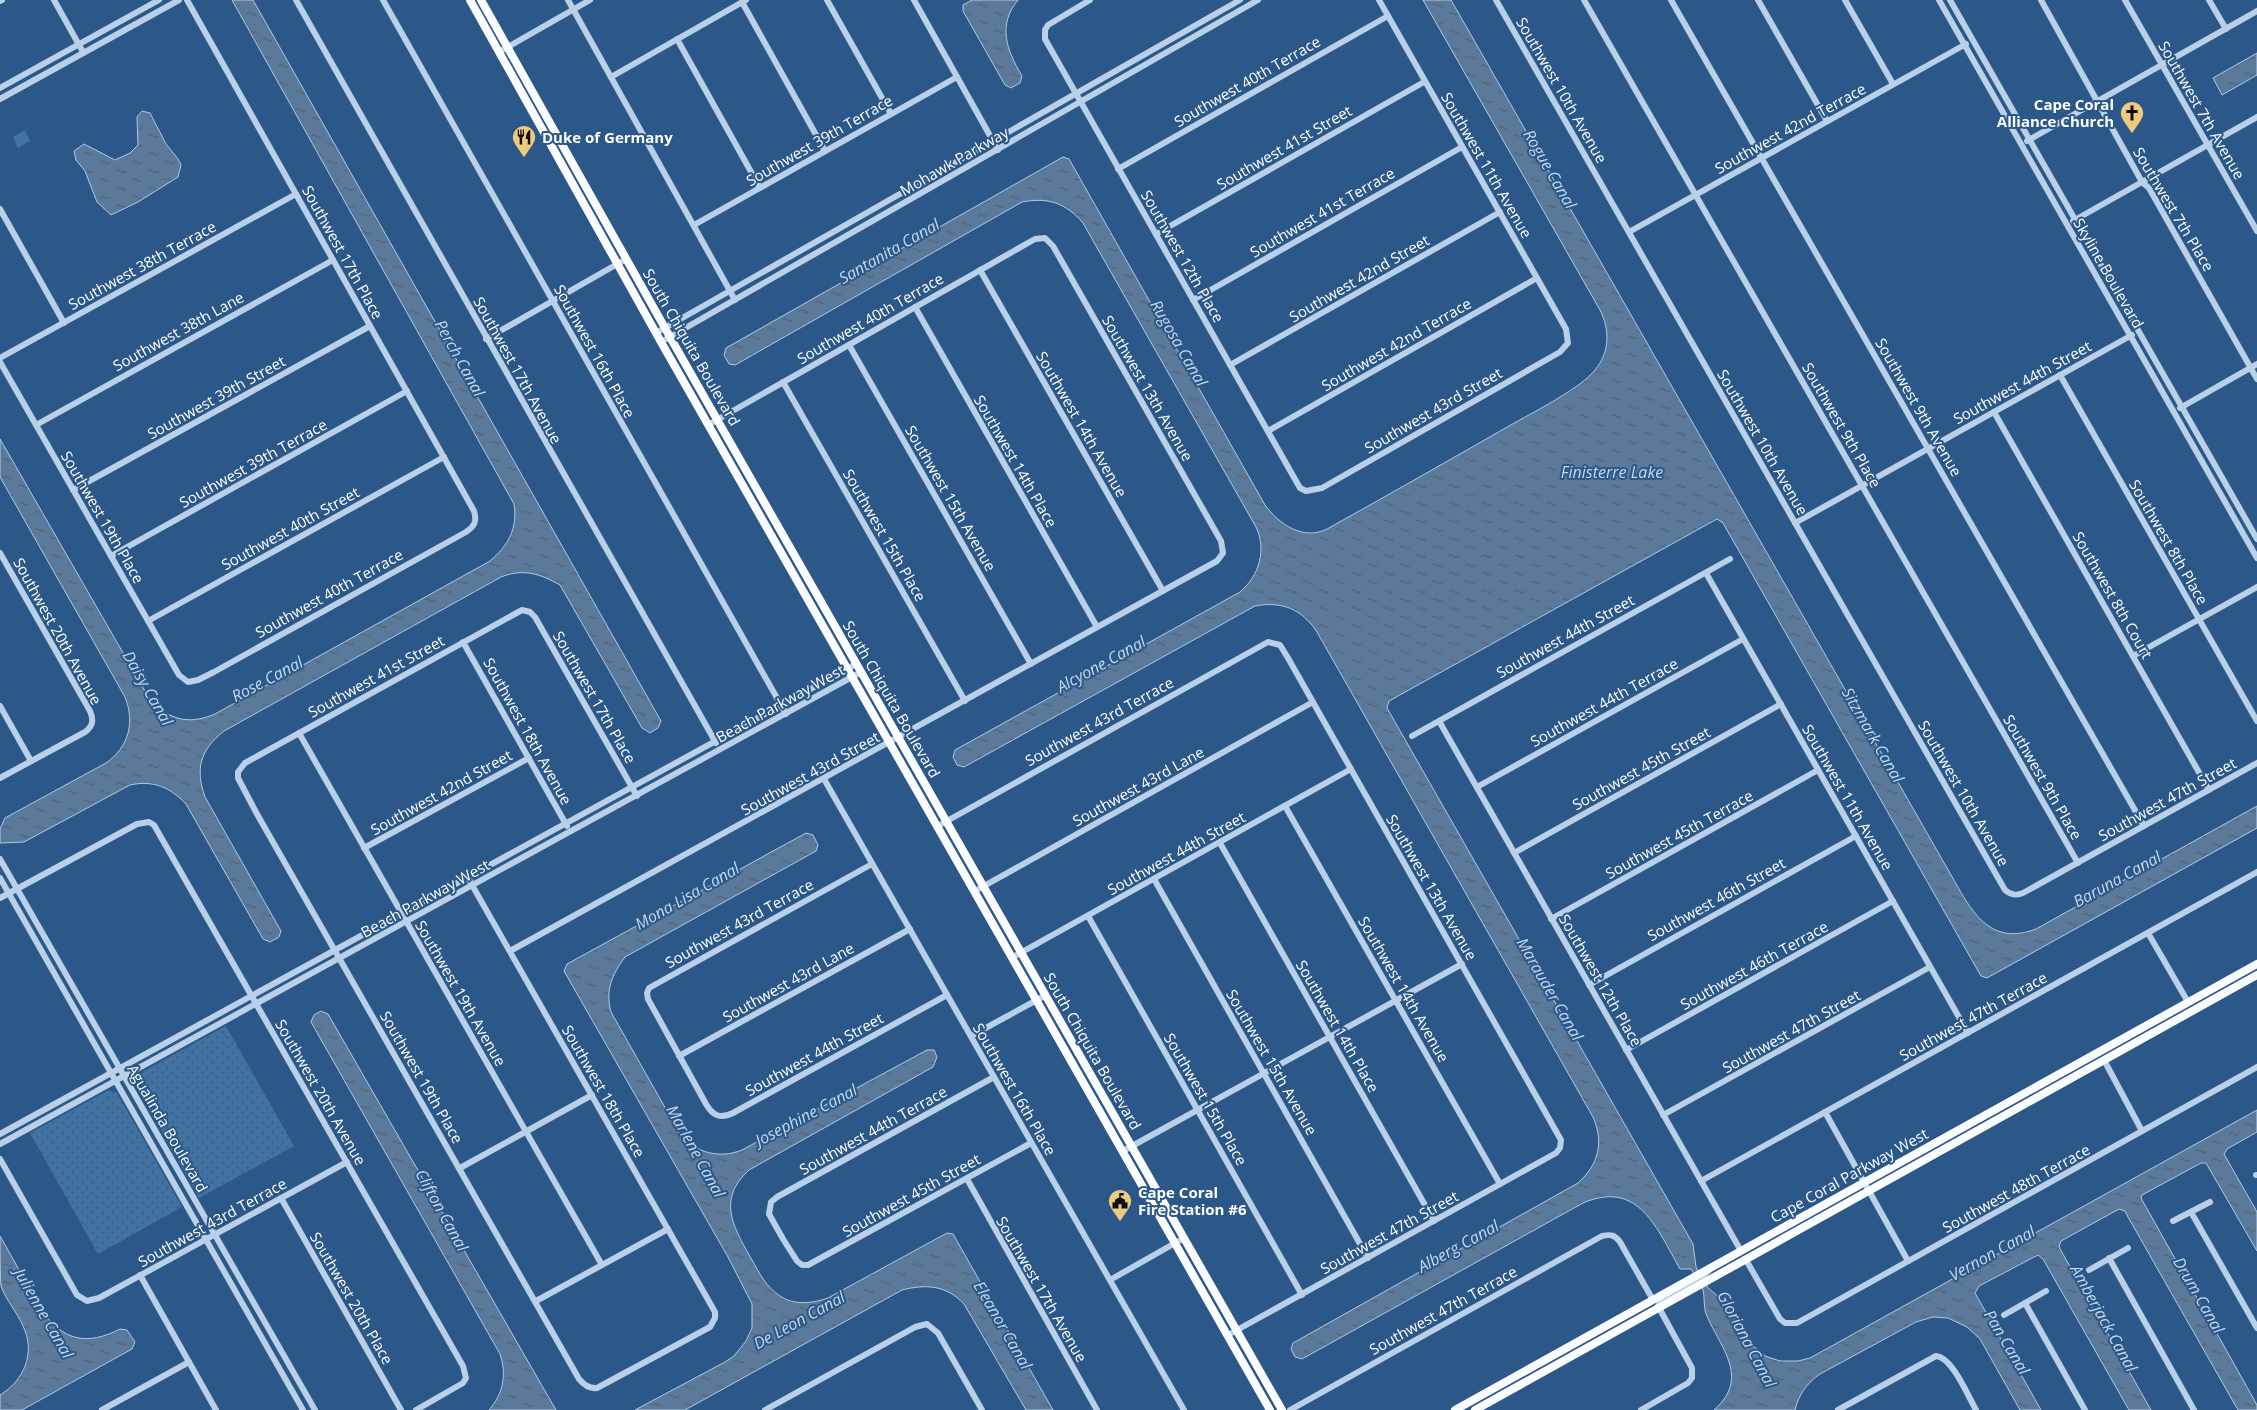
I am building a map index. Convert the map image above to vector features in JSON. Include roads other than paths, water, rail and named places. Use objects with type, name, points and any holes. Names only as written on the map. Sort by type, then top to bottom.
[{"type":"main road","name":"South Chiquita Boulevard","points":[[470,0],[708,425],[1270,1410]]},
{"type":"main road","name":"South Chiquita Boulevard","points":[[481,0],[670,337],[1282,1410]]},
{"type":"main road","name":"Cape Coral Parkway West","points":[[1455,1410],[2257,964]]},
{"type":"main road","name":"Cape Coral Parkway West","points":[[1475,1410],[2257,975]]},
{"type":"main road","points":[[2104,1060],[2112,1050],[2155,1026],[2163,1016]]},
{"type":"main road","points":[[2038,1097],[2050,1084],[2091,1062],[2092,1056]]},
{"type":"main road","points":[[1539,1374],[1553,1361],[1591,1340],[1592,1334]]},
{"type":"main road","points":[[1465,1410],[1477,1398]]},
{"type":"street","points":[[54,0],[83,52]]},
{"type":"street","points":[[0,88],[159,0]]},
{"type":"street","points":[[0,99],[179,0]]},
{"type":"street","name":"Southwest 17th Place","points":[[187,0],[444,457],[476,518]]},
{"type":"street","name":"Southwest 17th Avenue","points":[[296,0],[720,750]]},
{"type":"street","name":"Southwest 16th Place","points":[[383,0],[786,714]]},
{"type":"street","points":[[568,0],[736,300]]},
{"type":"street","points":[[499,52],[590,0]]},
{"type":"street","points":[[828,0],[891,114]]},
{"type":"street","points":[[914,0],[998,150]]},
{"type":"street","name":"Southwest 12th Place","points":[[1090,0],[1048,25],[1045,30],[1045,39],[1300,488],[1306,492]]},
{"type":"street","name":"Mohawk Parkway","points":[[656,333],[1240,0]]},
{"type":"street","name":"Mohawk Parkway","points":[[661,342],[1258,0]]},
{"type":"street","name":"Southwest 11th Avenue","points":[[1379,0],[1566,329],[1568,343]]},
{"type":"street","name":"Southwest 10th Avenue","points":[[1496,0],[1990,865],[2005,890],[2010,894]]},
{"type":"street","name":"Southwest 9th Place","points":[[1584,0],[2078,863]]},
{"type":"street","name":"Southwest 9th Avenue","points":[[1671,0],[2144,826]]},
{"type":"street","points":[[1758,0],[1827,122]]},
{"type":"street","points":[[1845,0],[1893,84]]},
{"type":"street","name":"Skyline Boulevard","points":[[1939,0],[2257,558]]},
{"type":"street","name":"Skyline Boulevard","points":[[1950,0],[2257,539]]},
{"type":"street","name":"Southwest 7th Place","points":[[2041,0],[2142,182],[2149,188],[2254,366],[2257,378]]},
{"type":"street","name":"Southwest 7th Avenue","points":[[2125,0],[2257,231]]},
{"type":"street","points":[[2209,0],[2226,29]]},
{"type":"street","points":[[611,77],[744,1],[825,151]]},
{"type":"street","points":[[2021,144],[2257,11]]},
{"type":"street","name":"Southwest 40th Terrace","points":[[1118,169],[1388,16]]},
{"type":"street","points":[[677,39],[760,188]]},
{"type":"street","name":"Southwest 42nd Terrace","points":[[1629,232],[1972,41]]},
{"type":"street","name":"Southwest 39th Terrace","points":[[694,225],[957,77]]},
{"type":"street","name":"Southwest 41st Street","points":[[1156,234],[1424,82]]},
{"type":"street","points":[[2067,225],[2257,117]]},
{"type":"street","name":"Southwest 41st Terrace","points":[[1193,300],[1462,147]]},
{"type":"street","name":"Southwest 38th Terrace","points":[[0,358],[296,194]]},
{"type":"street","points":[[0,209],[64,322]]},
{"type":"street","name":"Southwest 42nd Street","points":[[1230,365],[1500,212]]},
{"type":"street","name":"Southwest 40th Terrace","points":[[708,425],[1034,239],[1045,238]]},
{"type":"street","name":"Southwest 13th Avenue","points":[[1045,238],[1053,246],[1224,545],[1224,553]]},
{"type":"street","points":[[486,339],[626,259]]},
{"type":"street","name":"Southwest 38th Lane","points":[[36,425],[333,260]]},
{"type":"street","name":"Southwest 14th Avenue","points":[[980,270],[1163,590]]},
{"type":"street","name":"Southwest 42nd Terrace","points":[[1268,431],[1537,278]]},
{"type":"street","name":"Southwest 14th Place","points":[[914,308],[1097,628]]},
{"type":"street","name":"Southwest 39th Street","points":[[73,490],[370,326]]},
{"type":"street","name":"Southwest 44th Street","points":[[1795,523],[2139,332]]},
{"type":"street","name":"Southwest 43rd Street","points":[[1306,492],[1322,488],[1560,352],[1568,343]]},
{"type":"street","name":"Southwest 15th Avenue","points":[[849,345],[1031,664]]},
{"type":"street","name":"Southwest 19th Place","points":[[0,362],[179,675],[188,682]]},
{"type":"street","points":[[2173,411],[2254,366]]},
{"type":"street","name":"Southwest 8th Place","points":[[2060,375],[2257,721]]},
{"type":"street","name":"Southwest 15th Place","points":[[783,382],[965,701]]},
{"type":"street","name":"Southwest 39th Terrace","points":[[111,556],[407,391]]},
{"type":"street","name":"Southwest 8th Court","points":[[1994,412],[2209,790]]},
{"type":"street","name":"Southwest 40th Street","points":[[148,622],[444,457]]},
{"type":"street","name":"Southwest 40th Terrace","points":[[188,682],[198,680],[214,672],[466,532],[475,524],[476,518]]},
{"type":"street","name":"Southwest 43rd Street","points":[[510,951],[1097,628],[1217,561],[1224,553]]},
{"type":"street","name":"Southwest 20th Avenue","points":[[0,554],[90,711],[92,722],[90,728],[85,732],[31,761]]},
{"type":"street","name":"Southwest 44th Street","points":[[1412,736],[1730,559]]},
{"type":"street","name":"Southwest 11th Avenue","points":[[1706,573],[1968,1033]]},
{"type":"street","points":[[2133,656],[2257,588]]},
{"type":"street","name":"Southwest 41st Street","points":[[238,772],[245,763],[517,612],[522,610],[530,612]]},
{"type":"street","name":"Southwest 17th Place","points":[[530,612],[637,796]]},
{"type":"street","name":"Southwest 44th Terrace","points":[[1477,787],[1744,639]]},
{"type":"street","name":"Southwest 18th Avenue","points":[[463,642],[570,832]]},
{"type":"street","name":"Southwest 43rd Terrace","points":[[938,826],[1238,658],[1268,642],[1274,642]]},
{"type":"street","name":"Southwest 13th Avenue","points":[[1274,642],[1284,650],[1559,1134],[1560,1148]]},
{"type":"street","name":"Beach Parkway West","points":[[0,1134],[856,664]]},
{"type":"street","name":"Beach Parkway West","points":[[0,1144],[861,672]]},
{"type":"street","name":"Southwest 43rd Lane","points":[[975,891],[1313,702]]},
{"type":"street","name":"Southwest 45th Street","points":[[1514,853],[1781,704]]},
{"type":"street","points":[[0,706],[31,761],[0,778]]},
{"type":"street","name":"Southwest 12th Place","points":[[1439,721],[1741,1251]]},
{"type":"street","name":"Southwest 19th Avenue","points":[[299,733],[602,1265]]},
{"type":"street","name":"Southwest 42nd Street","points":[[364,848],[529,758]]},
{"type":"street","name":"Southwest 47th Street","points":[[2010,894],[2017,896],[2023,893],[2257,763]]},
{"type":"street","name":"Southwest 44th Street","points":[[1013,958],[1351,769]]},
{"type":"street","name":"Southwest 45th Terrace","points":[[1551,919],[1818,770]]},
{"type":"street","name":"Southwest 19th Place","points":[[238,772],[241,784],[579,1379],[591,1389]]},
{"type":"street","name":"Southwest 16th Place","points":[[824,779],[1184,1410]]},
{"type":"street","name":"Southwest 14th Avenue","points":[[1285,806],[1500,1184]]},
{"type":"street","name":"Southwest 20th Avenue","points":[[17,889],[137,824],[148,822],[157,830],[460,1360],[466,1378],[458,1387],[416,1410]]},
{"type":"street","name":"Southwest 46th Street","points":[[1589,985],[1856,836]]},
{"type":"street","name":"Southwest 14th Place","points":[[1220,843],[1434,1221]]},
{"type":"street","name":"Agualinda Boulevard","points":[[0,858],[314,1410]]},
{"type":"street","name":"Southwest 43rd Terrace","points":[[679,1056],[652,1009],[647,993],[654,984],[872,864]]},
{"type":"street","name":"Southwest 47th Terrace","points":[[1701,1181],[2257,872]]},
{"type":"street","name":"Agualinda Boulevard","points":[[0,878],[304,1410]]},
{"type":"street","name":"Southwest 18th Place","points":[[468,878],[713,1307],[716,1318],[710,1327],[603,1386],[591,1389]]},
{"type":"street","name":"Southwest 15th Avenue","points":[[1154,879],[1368,1258]]},
{"type":"street","points":[[0,898],[17,889]]},
{"type":"street","name":"Southwest 46th Terrace","points":[[1626,1050],[1893,901]]},
{"type":"street","name":"Southwest 15th Place","points":[[1088,916],[1302,1294]]},
{"type":"street","name":"Southwest 43rd Lane","points":[[679,1056],[910,929]]},
{"type":"street","points":[[2148,932],[2188,1002]]},
{"type":"street","points":[[1123,1151],[1462,964]]},
{"type":"street","name":"Southwest 47th Street","points":[[1664,1115],[1930,967]]},
{"type":"street","name":"Southwest 44th Street","points":[[679,1056],[710,1110],[719,1117],[733,1113],[947,995]]},
{"type":"street","points":[[971,1036],[1046,995]]},
{"type":"street","points":[[2104,1060],[2142,1131]]},
{"type":"street","name":"Southwest 48th Terrace","points":[[1746,1260],[1780,1319],[1785,1323],[1797,1323],[2257,1067]]},
{"type":"street","name":"Southwest 44th Terrace","points":[[802,1265],[796,1261],[770,1214],[771,1202],[994,1077]]},
{"type":"street","points":[[460,1168],[592,1095]]},
{"type":"street","points":[[1825,1112],[1908,1261]]},
{"type":"street","name":"Southwest 45th Street","points":[[802,1265],[808,1265],[824,1257],[1032,1143]]},
{"type":"street","name":"Southwest 47th Street","points":[[1228,1335],[1556,1153],[1560,1148]]},
{"type":"street","name":"Southwest 43rd Terrace","points":[[0,1160],[77,1295],[87,1301],[99,1298],[347,1162]]},
{"type":"street","name":"Southwest 17th Avenue","points":[[967,1179],[1097,1410]]},
{"type":"street","name":"Southwest 20th Place","points":[[281,1198],[401,1410]]},
{"type":"street","points":[[2174,1221],[2210,1202]]},
{"type":"street","points":[[2191,1212],[2257,1328]]},
{"type":"street","points":[[536,1301],[668,1228]]},
{"type":"street","name":"Southwest 47th Terrace","points":[[1290,1410],[1602,1236],[1610,1234],[1616,1236],[1653,1300]]},
{"type":"street","points":[[1110,1280],[1184,1238]]},
{"type":"street","points":[[2089,1270],[2128,1248]]},
{"type":"street","points":[[2109,1258],[2194,1410]]},
{"type":"street","points":[[1641,1410],[1688,1383],[1692,1378],[1692,1368],[1658,1304],[1705,1276],[1710,1268]]},
{"type":"street","points":[[140,1275],[216,1410]]},
{"type":"street","points":[[2004,1315],[2046,1291]]},
{"type":"street","points":[[2025,1303],[2085,1410]]},
{"type":"street","points":[[765,1410],[915,1327],[927,1324],[938,1333],[982,1410]]},
{"type":"street","points":[[1838,1410],[1930,1358],[1942,1357],[1950,1364],[1976,1410]]},
{"type":"street","points":[[102,1410],[189,1362]]},
{"type":"water","points":[[232,0],[253,0],[661,721],[658,728],[650,733],[642,728],[560,585],[539,575],[517,573],[501,577],[224,731],[205,753],[200,769],[200,778],[205,797],[281,931],[279,937],[270,942],[263,939],[186,804],[174,793],[161,786],[146,783],[130,785],[24,842],[0,843],[0,829],[5,818],[114,757],[125,742],[128,733],[129,716],[125,697],[0,477],[0,439],[153,705],[176,718],[191,720],[215,714],[490,561],[507,543],[513,529],[514,504]]},
{"type":"water","points":[[972,0],[1018,0],[1008,19],[1006,38],[1012,57],[1022,76],[1020,83],[1011,88],[1005,85],[963,11],[963,5]]},
{"type":"water","points":[[1423,0],[1451,0],[1955,882],[1969,905],[1986,924],[1996,930],[2007,933],[2021,933],[2036,929],[2257,806],[2257,828],[1987,978],[1981,976],[1723,523],[1717,519],[1389,701],[1387,708],[1693,1244],[1696,1267],[1708,1288],[1725,1302],[1752,1345],[1765,1356],[1780,1361],[1798,1361],[1810,1358],[2257,1110],[2257,1132],[2227,1149],[2224,1154],[2257,1212],[2257,1251],[2206,1163],[2201,1163],[2142,1195],[2141,1198],[2257,1405],[2257,1410],[2238,1410],[2125,1211],[2119,1209],[2061,1241],[2059,1247],[2151,1410],[2129,1410],[2043,1259],[2038,1255],[1979,1286],[1975,1293],[2041,1410],[2020,1410],[1980,1339],[1967,1327],[1948,1318],[1933,1317],[1916,1322],[1820,1374],[1804,1389],[1795,1410],[1714,1410],[1725,1398],[1730,1386],[1731,1374],[1725,1351],[1706,1313],[1703,1290],[1691,1269],[1680,1269],[1663,1238],[1644,1212],[1632,1203],[1619,1198],[1602,1197],[1583,1203],[1302,1359],[1295,1357],[1291,1349],[1293,1343],[1578,1183],[1591,1168],[1598,1152],[1599,1144],[1593,1117],[1317,632],[1305,618],[1290,608],[1274,605],[1255,606],[964,767],[957,765],[953,757],[955,750],[1240,592],[1252,578],[1261,553],[1261,545],[1256,527],[1083,223],[1063,206],[1040,200],[1022,202],[735,365],[729,364],[724,355],[726,348],[1063,157],[1069,159],[1265,505],[1277,518],[1292,529],[1309,533],[1327,529],[1570,391],[1589,377],[1595,370],[1604,356],[1606,348],[1606,325],[1600,310]]},
{"type":"water","points":[[2257,53],[2257,75],[2222,95],[2213,78]]},
{"type":"water","points":[[142,111],[150,113],[166,144],[178,159],[181,165],[178,177],[138,202],[111,215],[97,202],[85,171],[76,160],[74,151],[84,144],[115,160],[130,153],[138,145],[137,117]]},
{"type":"water","points":[[806,833],[813,835],[818,845],[816,851],[625,957],[616,970],[609,990],[611,1012],[680,1134],[686,1141],[700,1150],[717,1154],[734,1153],[742,1150],[927,1050],[934,1050],[937,1057],[933,1067],[749,1170],[739,1181],[733,1192],[731,1214],[734,1225],[758,1270],[771,1289],[786,1299],[804,1303],[828,1298],[947,1233],[953,1234],[1053,1410],[1026,1410],[964,1304],[943,1290],[919,1287],[902,1290],[685,1410],[635,1410],[734,1356],[746,1341],[752,1328],[752,1304],[728,1257],[564,971],[567,964]]},
{"type":"water","points":[[321,1011],[328,1014],[556,1410],[489,1410],[498,1397],[502,1384],[503,1369],[500,1354],[311,1022],[314,1015]]},
{"type":"water","points":[[0,1236],[41,1309],[58,1328],[67,1334],[86,1339],[97,1338],[120,1329],[127,1330],[135,1342],[132,1349],[22,1410],[0,1410],[0,1395],[16,1382],[21,1374],[28,1356],[28,1346],[23,1326],[1,1286]]},
{"type":"place","name":"Cape Coral Alliance Church","points":[[2132,134]]},
{"type":"place","name":"Duke of Germany","points":[[524,158]]},
{"type":"place","name":"Cape Coral Fire Station #6","points":[[1120,1222]]},
{"type":"water label","name":"Rogue Canal","points":[[1550,169]]},
{"type":"water label","name":"Santanita Canal","points":[[889,251]]},
{"type":"water label","name":"Rugosa Canal","points":[[1179,343]]},
{"type":"water label","name":"Perch Canal","points":[[460,358]]},
{"type":"water label","name":"Finisterre Lake","points":[[1612,472]]},
{"type":"water label","name":"Alcyone Canal","points":[[1101,664]]},
{"type":"water label","name":"Rose Canal","points":[[267,679]]},
{"type":"water label","name":"Daisy Canal","points":[[148,688]]},
{"type":"water label","name":"Sitzmark Canal","points":[[1873,735]]},
{"type":"water label","name":"Baruna Canal","points":[[2117,879]]},
{"type":"water label","name":"Mona Lisa Canal","points":[[687,896]]},
{"type":"water label","name":"Marauder Canal","points":[[1550,989]]},
{"type":"water label","name":"Josephine Canal","points":[[806,1115]]},
{"type":"water label","name":"Marlene Canal","points":[[696,1151]]},
{"type":"water label","name":"Clifton Canal","points":[[442,1210]]},
{"type":"water label","name":"Alberg Canal","points":[[1458,1246]]},
{"type":"water label","name":"Vernon Canal","points":[[1992,1253]]},
{"type":"water label","name":"Drum Canal","points":[[2199,1295]]},
{"type":"water label","name":"Julienne Canal","points":[[44,1313]]},
{"type":"water label","name":"Amberjack Canal","points":[[2104,1318]]},
{"type":"water label","name":"De Leon Canal","points":[[799,1320]]},
{"type":"water label","name":"Eleanor Canal","points":[[1003,1325]]},
{"type":"water label","name":"Gloriana Canal","points":[[1747,1339]]},
{"type":"water label","name":"Pan Canal","points":[[2007,1342]]}]
